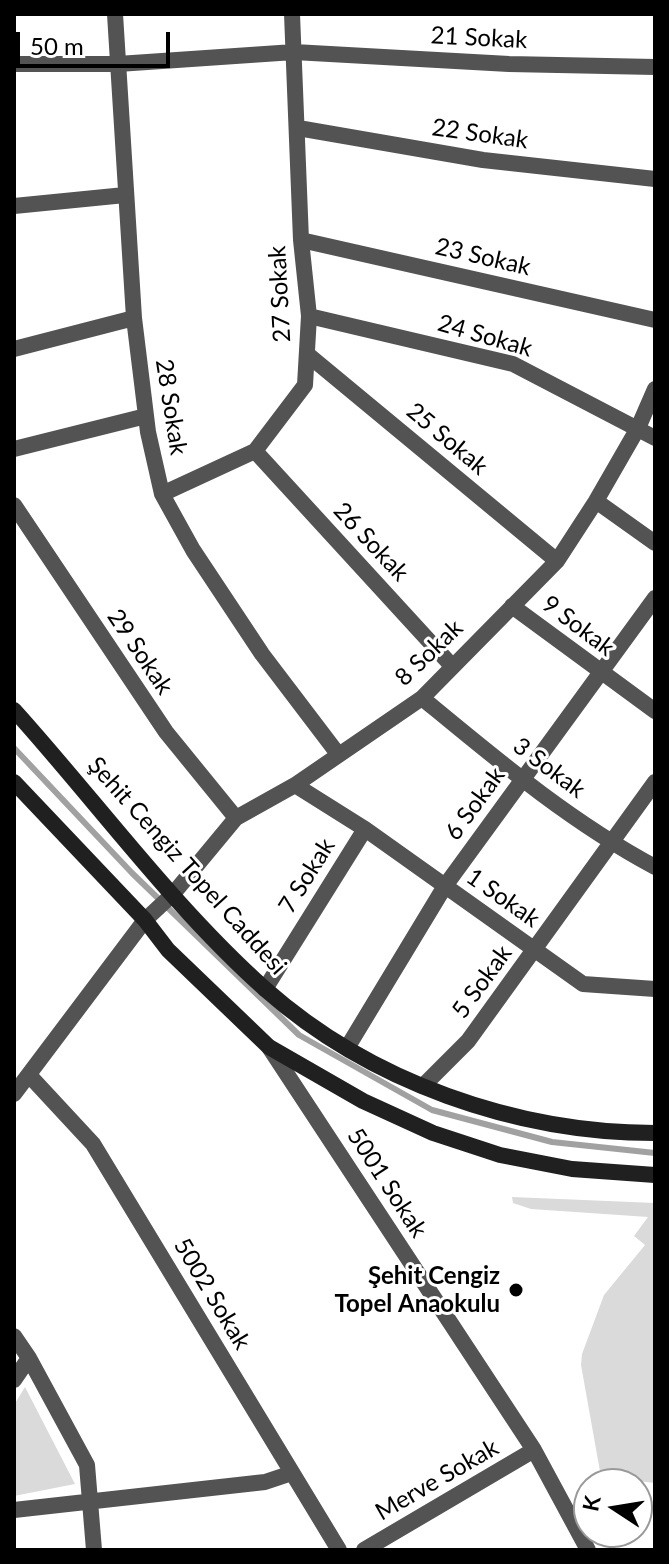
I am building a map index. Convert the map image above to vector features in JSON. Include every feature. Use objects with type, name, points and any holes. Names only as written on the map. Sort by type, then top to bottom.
[{"type":"main road","name":"Şehit Cengiz Topel Caddesi","points":[[14,710],[173,894],[265,989],[307,1022],[347,1048],[423,1086],[511,1116],[580,1128],[655,1133]]},
{"type":"main road","points":[[14,782],[145,920],[168,950],[269,1047],[363,1101],[433,1133],[500,1155],[572,1169],[655,1175]]},
{"type":"street","name":"28 Sokak","points":[[115,14],[134,318],[146,416],[162,494],[193,550],[262,654],[338,754]]},
{"type":"street","name":"27 Sokak","points":[[162,494],[255,451],[305,385],[309,316],[301,240],[292,14]]},
{"type":"street","name":"21 Sokak","points":[[14,64],[118,64],[294,52],[509,64],[655,67]]},
{"type":"street","name":"22 Sokak","points":[[298,128],[483,160],[655,179]]},
{"type":"street","points":[[14,206],[125,195]]},
{"type":"street","name":"23 Sokak","points":[[301,240],[655,320]]},
{"type":"street","name":"24 Sokak","points":[[309,316],[513,364],[655,438]]},
{"type":"street","points":[[14,349],[134,318]]},
{"type":"street","name":"25 Sokak","points":[[307,354],[557,561]]},
{"type":"street","name":"8 Sokak","points":[[14,1094],[145,920],[173,894],[236,818],[295,785],[422,698],[557,561],[638,428],[655,389]]},
{"type":"street","points":[[14,449],[146,416]]},
{"type":"street","name":"26 Sokak","points":[[255,451],[452,666]]},
{"type":"street","points":[[596,501],[655,543]]},
{"type":"street","name":"29 Sokak","points":[[14,505],[166,732],[236,818]]},
{"type":"street","name":"6 Sokak","points":[[347,1048],[445,886],[655,598]]},
{"type":"street","name":"9 Sokak","points":[[512,606],[655,711]]},
{"type":"street","name":"3 Sokak","points":[[422,698],[522,781],[611,843],[655,867]]},
{"type":"street","name":"5 Sokak","points":[[423,1086],[468,1041],[655,782]]},
{"type":"street","name":"1 Sokak","points":[[295,785],[365,829],[583,984],[655,989]]},
{"type":"street","name":"7 Sokak","points":[[265,989],[365,829]]},
{"type":"street","name":"5001 Sokak","points":[[269,1047],[534,1450],[588,1550]]},
{"type":"street","name":"5002 Sokak","points":[[29,1075],[93,1144],[339,1550]]},
{"type":"street","points":[[14,1336],[87,1465],[94,1550]]},
{"type":"street","points":[[14,1380],[29,1358]]},
{"type":"street","name":"Merve Sokak","points":[[364,1550],[534,1450]]},
{"type":"street","points":[[14,1510],[265,1482],[292,1473]]},
{"type":"shaded area","points":[[512,1197],[655,1203],[655,1483],[653,1468],[599,1468],[581,1365],[582,1354],[604,1295],[645,1245],[634,1236],[648,1217],[531,1209],[513,1203]]},
{"type":"shaded area","points":[[25,1387],[75,1484],[14,1496],[14,1405]]},
{"type":"waterway","points":[[14,748],[132,873],[299,1035],[432,1110],[552,1142],[655,1153]]},
{"type":"place","name":"Şehit Cengiz Topel Anaokulu","points":[[516,1290]]}]
